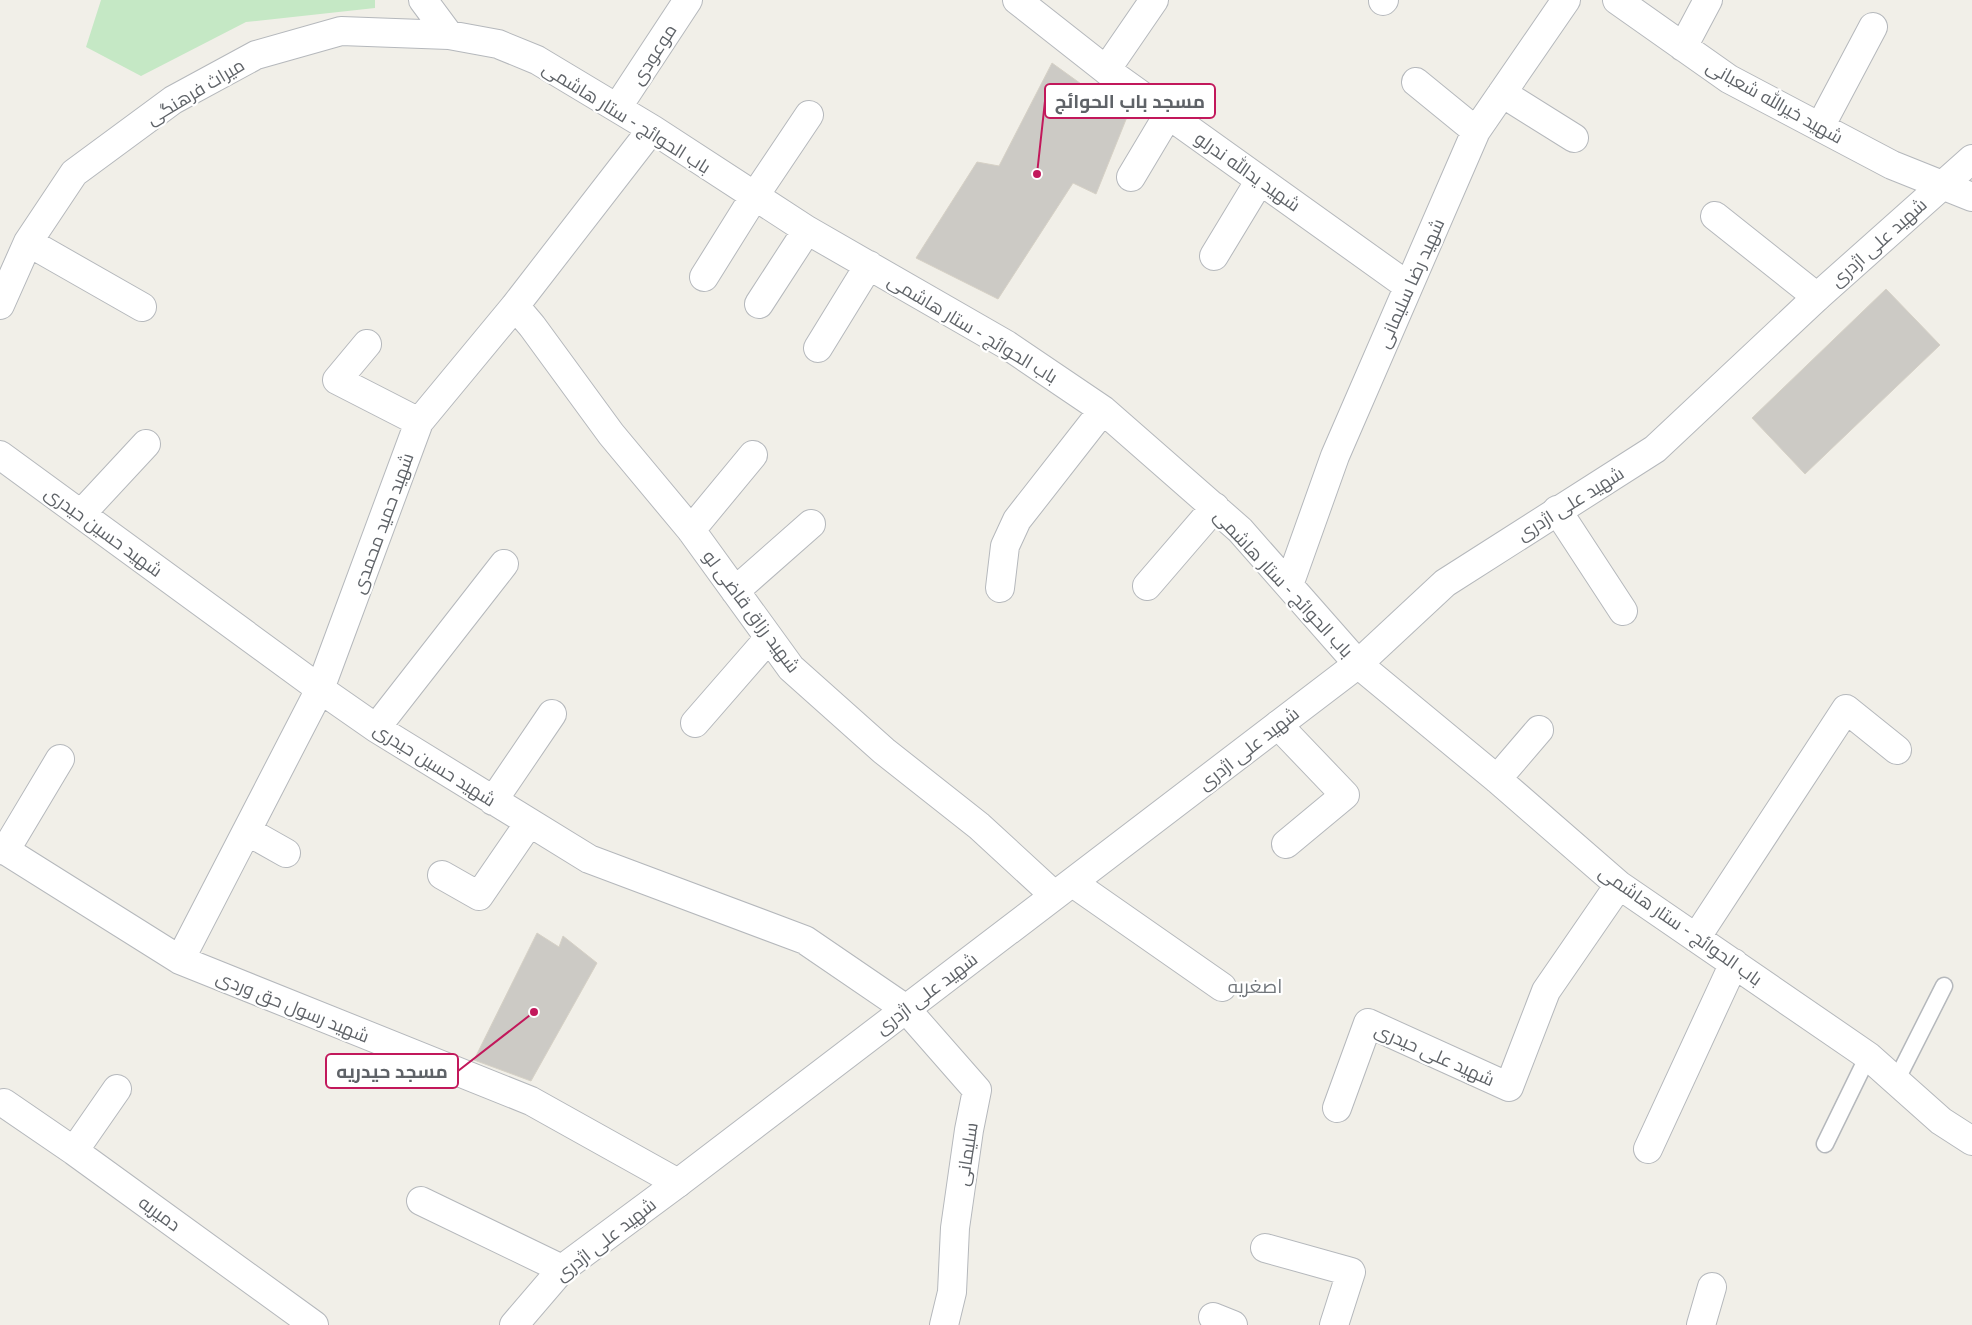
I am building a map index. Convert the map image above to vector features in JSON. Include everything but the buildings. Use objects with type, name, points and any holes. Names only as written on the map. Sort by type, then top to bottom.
[{"type":"street","points":[[424,0],[449,35]]},
{"type":"street","name":"موعودی","points":[[617,108],[688,0]]},
{"type":"street","name":"شهید یدالله ندرلو","points":[[1017,0],[1106,70],[1408,286]]},
{"type":"street","points":[[1106,70],[1154,0]]},
{"type":"street","name":"شهید رضا سلیمانی","points":[[1289,585],[1335,456],[1476,131],[1566,0]]},
{"type":"street","name":"شهید خیرالله شعبانی","points":[[1617,0],[1729,79],[1892,165],[1972,197]]},
{"type":"street","points":[[1683,47],[1708,0]]},
{"type":"street","points":[[1820,127],[1873,27]]},
{"type":"street","name":"میراث فرهنگی","points":[[0,305],[28,242],[74,173],[173,100],[256,55],[341,31],[449,35]]},
{"type":"street","name":"باب الحوائج - ستار هاشمی","points":[[449,35],[498,44],[537,60],[652,129],[807,230],[1007,345],[1103,410],[1240,530],[1358,664],[1497,779],[1619,885],[1868,1056],[1942,1121],[1972,1141]]},
{"type":"street","points":[[1416,82],[1476,131]]},
{"type":"street","points":[[1502,93],[1574,138]]},
{"type":"street","points":[[704,277],[754,197],[809,115]]},
{"type":"street","points":[[1131,177],[1168,115]]},
{"type":"street","name":"شهید حمید محمدی","points":[[180,960],[320,689],[419,422],[514,306],[652,129]]},
{"type":"street","name":"شهید علی اژدری","points":[[514,1325],[562,1269],[678,1184],[1358,664],[1445,583],[1655,449],[1817,297],[1972,159]]},
{"type":"street","points":[[1214,256],[1260,180]]},
{"type":"street","points":[[1715,216],[1817,297]]},
{"type":"street","points":[[759,304],[807,230]]},
{"type":"street","points":[[28,242],[142,306]]},
{"type":"street","points":[[818,348],[869,265]]},
{"type":"street","name":"شهید رزاق قاضی لو","points":[[514,306],[532,326],[611,434],[690,530],[791,668],[884,751],[979,826],[1064,889],[1222,987]]},
{"type":"street","points":[[367,344],[337,380],[419,422]]},
{"type":"street","points":[[1000,588],[1005,546],[1017,520],[1103,410]]},
{"type":"street","points":[[81,514],[146,444]]},
{"type":"street","name":"شهید حسین حیدری","points":[[0,455],[320,689],[376,728],[493,801],[589,859],[805,940],[906,1009]]},
{"type":"street","points":[[690,530],[753,455]]},
{"type":"street","points":[[1147,586],[1215,507]]},
{"type":"street","points":[[1558,510],[1623,611]]},
{"type":"street","points":[[735,591],[811,524]]},
{"type":"street","points":[[376,728],[504,564]]},
{"type":"street","points":[[695,724],[769,638]]},
{"type":"street","points":[[1696,938],[1846,709],[1898,750]]},
{"type":"street","points":[[493,801],[552,714]]},
{"type":"street","points":[[1278,725],[1345,795],[1286,844]]},
{"type":"street","points":[[1497,779],[1539,730]]},
{"type":"street","points":[[2,849],[60,759]]},
{"type":"street","points":[[442,875],[479,896],[529,823]]},
{"type":"street","points":[[247,831],[286,852]]},
{"type":"street","name":"شهید رسول حق وردی","points":[[2,849],[180,960],[532,1101],[678,1184]]},
{"type":"street","name":"شهید علی حیدری","points":[[1337,1108],[1368,1023],[1509,1087],[1546,990],[1619,885]]},
{"type":"street","points":[[1648,1149],[1734,963]]},
{"type":"street","name":"سلیمانی","points":[[906,1009],[977,1090],[969,1130],[955,1228],[952,1292],[944,1325]]},
{"type":"street","points":[[74,1151],[117,1089]]},
{"type":"street","name":"دمیریه","points":[[4,1103],[74,1151],[300,1321]]},
{"type":"street","points":[[421,1201],[562,1269]]},
{"type":"street","points":[[1265,1248],[1351,1272],[1334,1325]]},
{"type":"street","points":[[1701,1325],[1712,1287]]},
{"type":"lane","points":[[1896,1081],[1944,986]]},
{"type":"lane","points":[[1825,1144],[1868,1056]]},
{"type":"green space","points":[[101,0],[375,0],[375,8],[246,22],[141,76],[86,47]]},
{"type":"place","name":"مسجد باب الحوائج","points":[[1037,174]]},
{"type":"place","name":"مسجد حیدریه","points":[[534,1012]]},
{"type":"district","name":"اصغریه","points":[[1255,985]]}]
